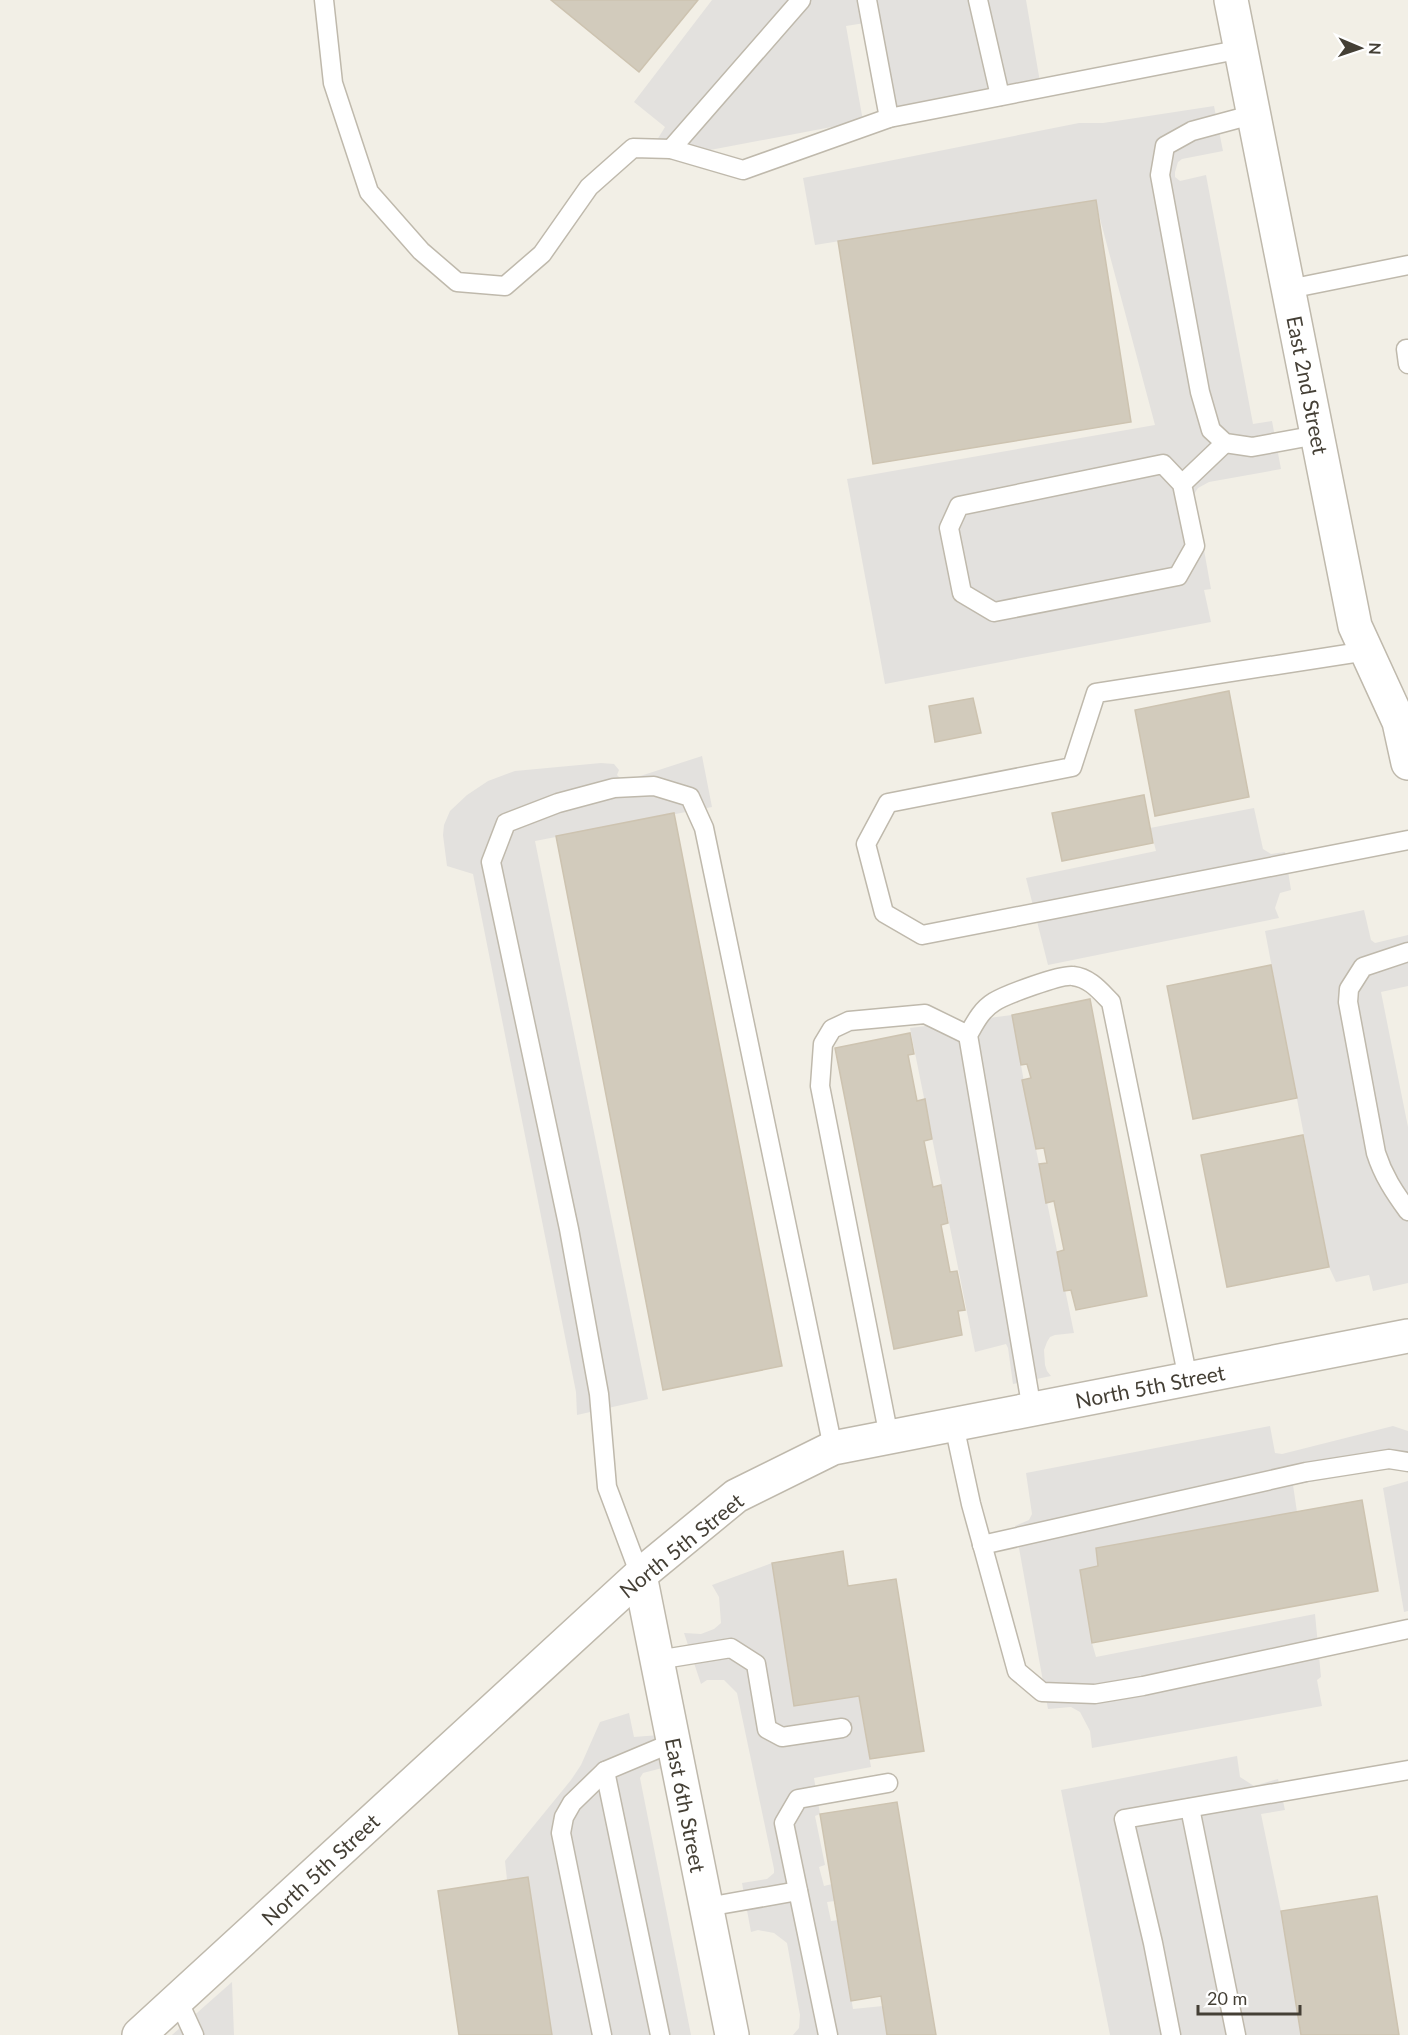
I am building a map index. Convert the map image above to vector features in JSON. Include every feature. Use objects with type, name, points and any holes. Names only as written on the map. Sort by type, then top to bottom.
[{"type":"street","name":"East 2nd Street","points":[[1231,0],[1355,626],[1399,722],[1408,763]]},
{"type":"street","name":"North 5th Street","points":[[139,2035],[640,1575],[736,1496],[833,1448],[1408,1336]]},
{"type":"street","name":"East 6th Street","points":[[640,1575],[732,2035]]},
{"type":"lane","points":[[324,0],[333,83],[369,192],[421,251],[458,282],[505,286],[542,254],[589,187],[633,148],[671,149],[743,170],[889,118],[1242,49]]},
{"type":"lane","points":[[671,149],[801,0]]},
{"type":"lane","points":[[867,0],[889,118]]},
{"type":"lane","points":[[978,0],[1000,96]]},
{"type":"lane","points":[[1255,114],[1192,131],[1165,146],[1160,176],[1200,392],[1210,430],[1226,442],[1251,447],[1317,435]]},
{"type":"lane","points":[[1289,289],[1408,265]]},
{"type":"lane","points":[[1408,349],[1406,349],[1408,364]]},
{"type":"lane","points":[[1182,484],[1226,442]]},
{"type":"lane","points":[[1163,464],[1182,484],[1194,546],[1178,576],[994,612],[962,593],[949,528],[959,506],[1163,464]]},
{"type":"lane","points":[[1367,651],[1096,693],[1072,767],[888,803],[866,844],[884,913],[922,935],[1408,840]]},
{"type":"lane","points":[[640,1575],[607,1487],[599,1395],[569,1229],[491,862],[506,823],[558,803],[614,788],[654,786],[690,797],[704,828],[833,1448]]},
{"type":"lane","points":[[1408,952],[1363,966],[1349,989],[1348,1002],[1376,1153],[1390,1187],[1408,1211]]},
{"type":"lane","points":[[1032,1410],[968,1035],[977,1018],[994,1002],[1051,979],[1072,976],[1083,980],[1093,984],[1111,1002],[1188,1379]]},
{"type":"lane","points":[[889,1437],[820,1086],[823,1044],[832,1029],[849,1021],[925,1014],[968,1035]]},
{"type":"lane","points":[[954,1425],[982,1545],[1017,1671],[1042,1692],[1095,1694],[1143,1686],[1408,1629]]},
{"type":"lane","points":[[982,1545],[1306,1472],[1389,1459],[1408,1462]]},
{"type":"lane","points":[[657,1660],[731,1648],[756,1664],[767,1729],[782,1737],[842,1728]]},
{"type":"lane","points":[[602,2035],[561,1833],[564,1817],[572,1803],[605,1771],[674,1742]]},
{"type":"lane","points":[[1171,2035],[1153,1943],[1124,1818],[1408,1770]]},
{"type":"lane","points":[[605,1771],[660,2035]]},
{"type":"lane","points":[[828,2035],[784,1823],[798,1799],[888,1783]]},
{"type":"lane","points":[[1190,1808],[1236,2035]]},
{"type":"lane","points":[[707,1907],[798,1892]]},
{"type":"lane","points":[[178,2000],[194,2035]]},
{"type":"shaded area","points":[[712,0],[1026,0],[1041,88],[889,118],[871,22],[846,26],[863,121],[689,154],[657,140],[665,127],[634,102]]},
{"type":"shaded area","points":[[1214,106],[1223,151],[1182,159],[1178,162],[1175,177],[1180,181],[1206,175],[1253,424],[1272,421],[1281,469],[1209,482],[1198,488],[1194,494],[1211,589],[1204,590],[1211,622],[885,684],[847,479],[1155,425],[1095,200],[815,245],[803,178],[1079,123],[1103,123]]},
{"type":"shaded area","points":[[702,756],[712,807],[535,841],[648,1399],[577,1415],[576,1392],[473,874],[447,866],[444,825],[450,811],[467,795],[488,781],[515,771],[601,763],[614,764],[619,770],[617,775],[621,779],[628,780]]},
{"type":"shaded area","points":[[1254,808],[1263,849],[1271,854],[1285,852],[1291,890],[1280,893],[1275,908],[1279,918],[1048,965],[1026,878],[1156,851],[1150,828]]},
{"type":"shaded area","points":[[1364,910],[1371,940],[1375,943],[1408,935],[1408,986],[1381,992],[1408,1127],[1408,1283],[1373,1291],[1369,1275],[1336,1282],[1329,1267],[1265,931]]},
{"type":"shaded area","points":[[1012,1015],[1036,1149],[1074,1333],[1055,1335],[1047,1342],[1044,1350],[1045,1365],[1051,1376],[1013,1384],[1006,1344],[975,1352],[910,1028]]},
{"type":"shaded area","points":[[1270,1426],[1275,1453],[1282,1454],[1393,1426],[1408,1431],[1408,1467],[1403,1465],[1293,1485],[1297,1512],[1096,1548],[1098,1566],[1080,1570],[1092,1643],[1096,1657],[1315,1614],[1321,1677],[1317,1680],[1322,1706],[1092,1748],[1090,1731],[1080,1712],[1071,1707],[1048,1709],[1015,1526],[1029,1520],[1032,1514],[1026,1473]]},
{"type":"shaded area","points":[[1408,1481],[1408,1611],[1404,1612],[1383,1488]]},
{"type":"shaded area","points":[[772,1563],[794,1706],[859,1696],[871,1767],[814,1778],[820,1814],[815,1816],[825,1865],[819,1867],[824,1886],[832,1884],[835,1901],[827,1902],[831,1921],[838,1920],[853,2009],[883,2006],[887,2035],[793,2035],[799,2028],[800,2015],[787,1943],[774,1933],[758,1930],[751,1932],[742,1883],[767,1879],[774,1873],[774,1869],[737,1693],[724,1680],[707,1680],[701,1684],[684,1633],[701,1634],[714,1629],[721,1623],[719,1597],[712,1585]]},
{"type":"shaded area","points":[[629,1713],[634,1737],[659,1735],[666,1767],[643,1773],[640,1778],[691,2035],[552,2035],[528,1877],[507,1880],[505,1861],[571,1780],[581,1765],[600,1722]]},
{"type":"shaded area","points":[[1237,1756],[1240,1777],[1254,1786],[1278,1779],[1285,1810],[1261,1814],[1281,1911],[1301,2035],[1110,2035],[1061,1790]]},
{"type":"shaded area","points":[[232,1982],[234,2035],[172,2035]]},
{"type":"building","points":[[551,0],[698,0],[639,72]]},
{"type":"building","points":[[1096,200],[1131,422],[873,464],[838,241]]},
{"type":"building","points":[[1229,691],[1249,797],[1155,816],[1135,710]]},
{"type":"building","points":[[973,698],[981,733],[935,742],[929,706]]},
{"type":"building","points":[[1144,795],[1153,843],[1062,861],[1052,813]]},
{"type":"building","points":[[674,813],[782,1366],[663,1390],[556,836]]},
{"type":"building","points":[[1271,965],[1297,1098],[1193,1119],[1167,986]]},
{"type":"building","points":[[1090,999],[1147,1296],[1076,1310],[1071,1290],[1064,1291],[1057,1252],[1064,1250],[1054,1201],[1046,1203],[1039,1164],[1047,1163],[1044,1148],[1036,1149],[1022,1080],[1031,1078],[1027,1064],[1021,1065],[1012,1015]]},
{"type":"building","points":[[910,1033],[914,1054],[908,1055],[917,1101],[925,1099],[932,1139],[924,1141],[933,1187],[941,1185],[948,1223],[941,1225],[950,1272],[957,1271],[965,1310],[958,1311],[962,1335],[894,1349],[835,1048]]},
{"type":"building","points":[[1303,1135],[1329,1267],[1227,1287],[1201,1155]]},
{"type":"building","points":[[1362,1500],[1378,1591],[1092,1643],[1080,1570],[1098,1566],[1096,1548]]},
{"type":"building","points":[[843,1551],[848,1586],[896,1579],[924,1751],[870,1759],[859,1696],[794,1706],[772,1563]]},
{"type":"building","points":[[897,1802],[936,2035],[887,2035],[881,1996],[851,2001],[820,1814]]},
{"type":"building","points":[[528,1877],[552,2035],[459,2035],[438,1891]]},
{"type":"building","points":[[1377,1896],[1399,2035],[1301,2035],[1281,1911]]}]
